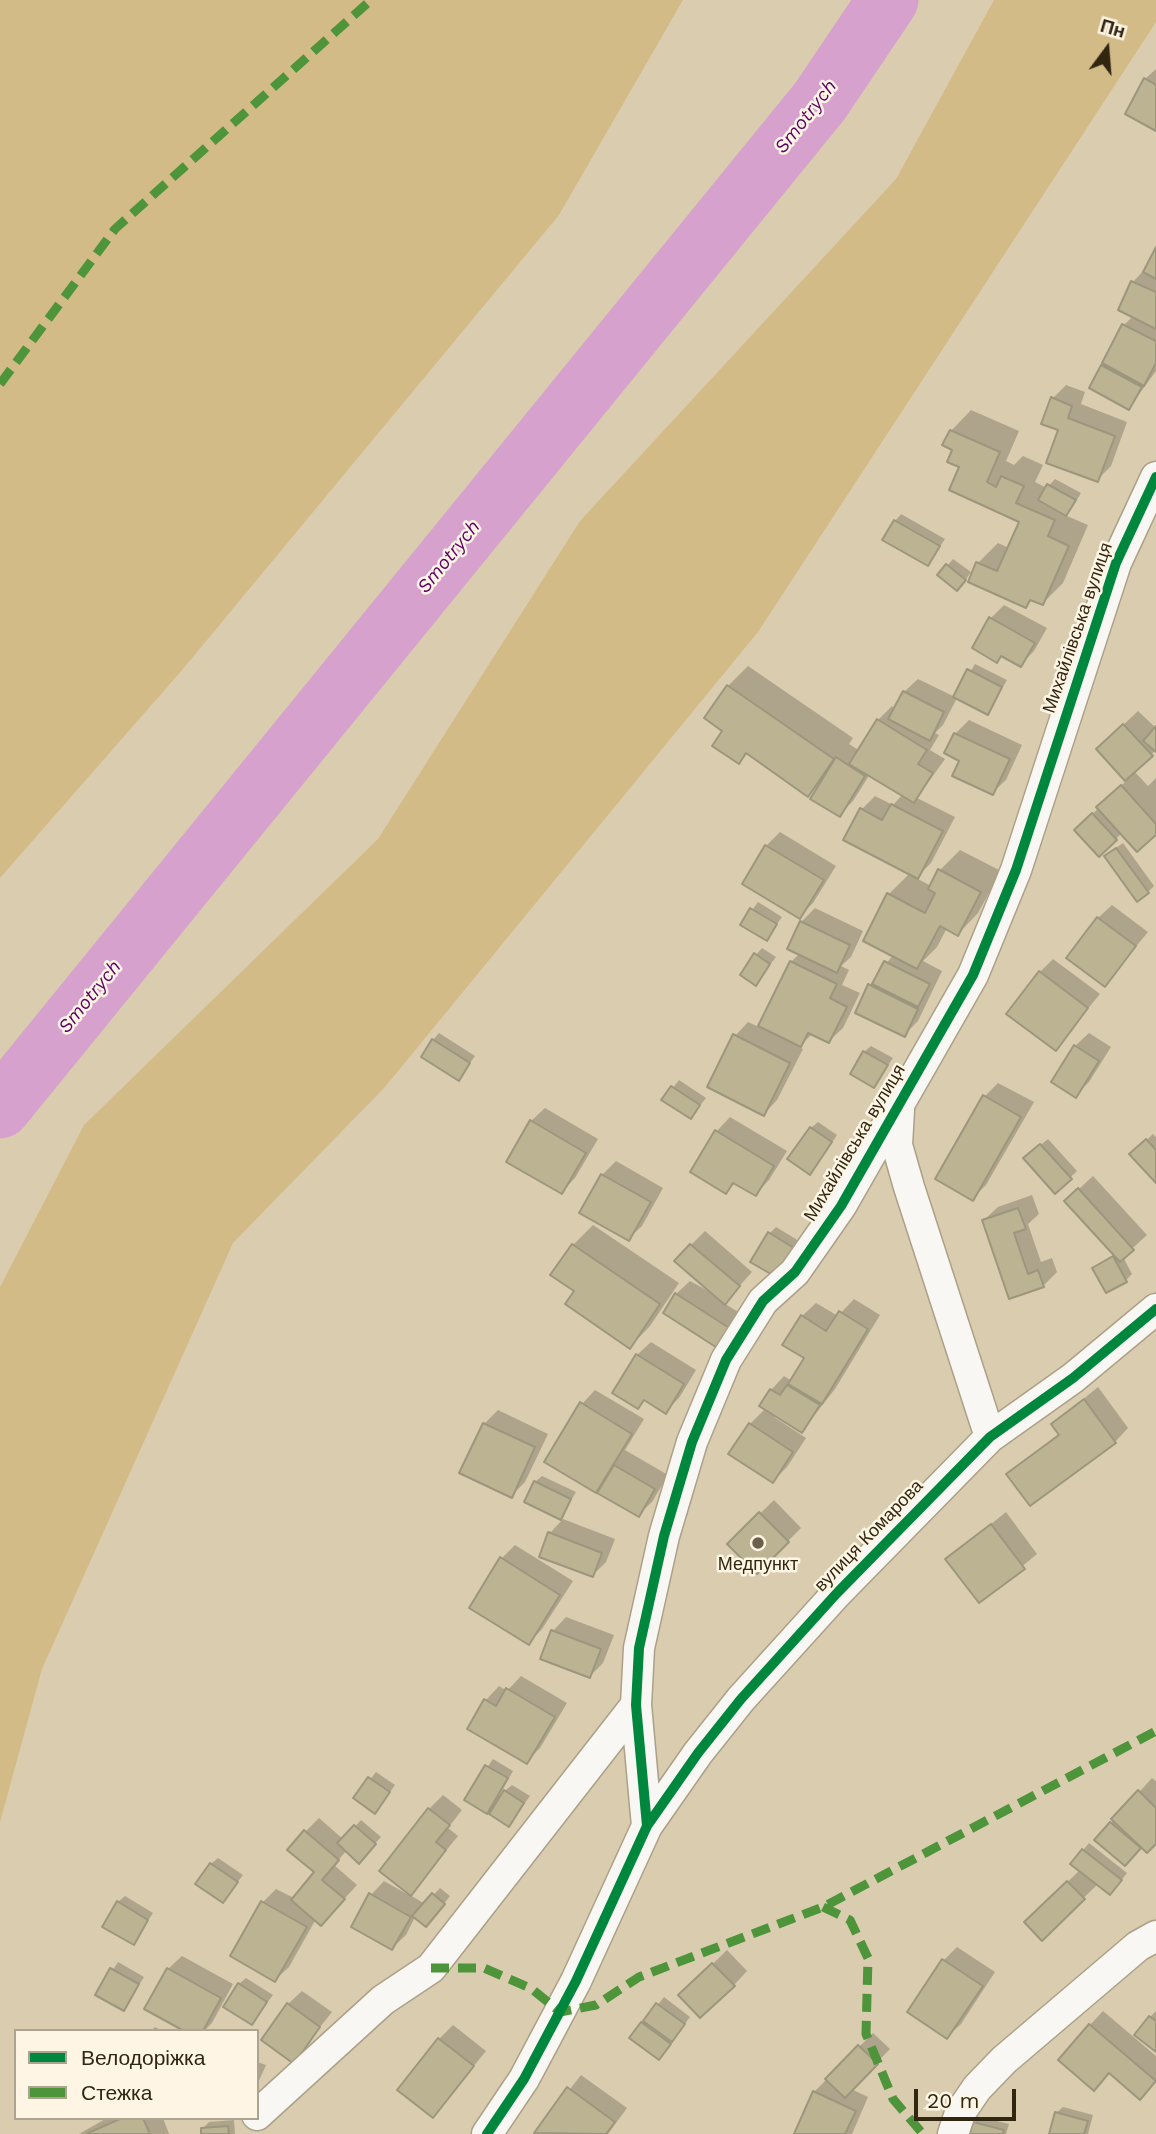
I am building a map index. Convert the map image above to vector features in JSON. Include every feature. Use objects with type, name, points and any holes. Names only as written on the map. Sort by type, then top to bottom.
[{"type":"street","name":"Михайлівська вулиця","points":[[647,1826],[636,1704],[639,1648],[664,1536],[692,1442],[726,1360],[763,1301],[795,1272],[841,1206],[973,975],[1016,870],[1116,563],[1156,477]]},
{"type":"street","points":[[899,1106],[897,1145],[990,1437]]},
{"type":"street","name":"вулиця Комарова","points":[[487,2134],[524,2079],[576,1981],[647,1826],[698,1753],[741,1699],[837,1593],[990,1437],[1073,1378],[1156,1309]]},
{"type":"street","points":[[259,2114],[383,2000],[431,1968],[636,1704]]},
{"type":"street","points":[[953,2134],[960,2113],[977,2088],[1004,2060],[1129,1954],[1156,1936]]},
{"type":"shaded area","points":[[0,0],[683,0],[559,215],[183,669],[0,878]]},
{"type":"shaded area","points":[[994,0],[1156,0],[1156,22],[758,632],[385,1087],[233,1243],[42,1669],[0,1822],[0,1287],[84,1125],[378,839],[580,521],[896,179]]},
{"type":"building","points":[[1144,78],[1156,85],[1156,131],[1125,114]]},
{"type":"building","points":[[1156,247],[1156,279],[1143,272]]},
{"type":"building","points":[[1131,281],[1156,292],[1156,329],[1118,310]]},
{"type":"building","points":[[1122,324],[1156,341],[1156,363],[1144,386],[1102,363]]},
{"type":"building","points":[[1101,365],[1142,387],[1129,410],[1089,388]]},
{"type":"building","points":[[1051,397],[1072,406],[1068,418],[1115,436],[1098,482],[1046,463],[1058,430],[1041,424]]},
{"type":"building","points":[[950,430],[1000,452],[987,482],[996,487],[1001,476],[1024,486],[1016,503],[1055,520],[1048,536],[1069,546],[1043,605],[1030,600],[1026,608],[968,582],[976,562],[997,571],[1019,522],[949,490],[959,467],[947,462],[952,450],[942,445]]},
{"type":"building","points":[[1047,484],[1076,500],[1066,516],[1038,500]]},
{"type":"building","points":[[894,520],[940,546],[928,566],[882,540]]},
{"type":"building","points":[[946,564],[966,580],[957,591],[937,575]]},
{"type":"building","points":[[989,617],[1035,643],[1021,667],[1001,656],[997,663],[972,648]]},
{"type":"building","points":[[967,669],[1002,687],[988,715],[953,697]]},
{"type":"building","points":[[727,685],[834,759],[808,797],[746,753],[739,764],[712,746],[722,731],[704,718]]},
{"type":"building","points":[[903,691],[944,712],[930,741],[888,719]]},
{"type":"building","points":[[877,719],[927,750],[918,764],[933,773],[914,803],[849,764]]},
{"type":"building","points":[[1123,724],[1153,756],[1125,781],[1096,749]]},
{"type":"building","points":[[1156,726],[1156,752],[1143,741]]},
{"type":"building","points":[[954,733],[1010,759],[993,795],[952,776],[959,761],[944,753]]},
{"type":"building","points":[[836,757],[865,776],[840,817],[810,799]]},
{"type":"building","points":[[1121,785],[1156,824],[1156,835],[1137,852],[1096,807]]},
{"type":"building","points":[[891,804],[943,831],[918,879],[843,840],[860,808],[882,820]]},
{"type":"building","points":[[1092,813],[1117,840],[1099,857],[1074,830]]},
{"type":"building","points":[[765,845],[824,880],[800,919],[742,884]]},
{"type":"building","points":[[1116,848],[1149,893],[1137,902],[1104,856]]},
{"type":"building","points":[[938,869],[981,892],[958,936],[940,926],[917,969],[863,941],[887,893],[925,913],[935,893],[928,889]]},
{"type":"building","points":[[750,908],[777,924],[767,941],[740,925]]},
{"type":"building","points":[[1097,917],[1136,946],[1105,987],[1066,958]]},
{"type":"building","points":[[800,921],[850,945],[837,973],[787,949]]},
{"type":"building","points":[[754,953],[770,964],[756,986],[740,975]]},
{"type":"building","points":[[790,961],[837,984],[830,998],[847,1007],[829,1043],[808,1033],[801,1047],[758,1026]]},
{"type":"building","points":[[884,961],[930,984],[918,1007],[872,984]]},
{"type":"building","points":[[1039,971],[1088,1008],[1056,1051],[1006,1014]]},
{"type":"building","points":[[868,984],[918,1009],[905,1037],[855,1013]]},
{"type":"building","points":[[733,1034],[790,1063],[764,1116],[707,1087]]},
{"type":"building","points":[[432,1039],[470,1063],[459,1081],[421,1057]]},
{"type":"building","points":[[1074,1045],[1099,1061],[1076,1098],[1051,1082]]},
{"type":"building","points":[[863,1051],[888,1065],[874,1088],[850,1074]]},
{"type":"building","points":[[671,1086],[700,1105],[691,1119],[661,1100]]},
{"type":"building","points":[[983,1095],[1021,1117],[973,1201],[935,1179]]},
{"type":"building","points":[[530,1120],[586,1153],[562,1194],[506,1162]]},
{"type":"building","points":[[810,1127],[832,1142],[810,1175],[787,1159]]},
{"type":"building","points":[[715,1130],[774,1166],[756,1196],[733,1183],[726,1194],[690,1172]]},
{"type":"building","points":[[1146,1139],[1156,1150],[1156,1183],[1129,1154]]},
{"type":"building","points":[[1040,1144],[1072,1179],[1055,1194],[1023,1158]]},
{"type":"building","points":[[601,1174],[651,1202],[629,1241],[579,1213]]},
{"type":"building","points":[[1078,1188],[1134,1250],[1120,1262],[1064,1201]]},
{"type":"building","points":[[1018,1208],[1026,1229],[1014,1233],[1028,1274],[1038,1270],[1044,1287],[1009,1299],[982,1220]]},
{"type":"building","points":[[768,1232],[794,1248],[776,1277],[750,1262]]},
{"type":"building","points":[[572,1244],[660,1304],[630,1349],[565,1304],[574,1291],[550,1275]]},
{"type":"building","points":[[690,1244],[740,1286],[725,1305],[674,1261]]},
{"type":"building","points":[[1113,1256],[1127,1282],[1106,1293],[1092,1268]]},
{"type":"building","points":[[675,1293],[734,1331],[722,1351],[663,1313]]},
{"type":"building","points":[[839,1311],[868,1329],[822,1404],[788,1384],[804,1358],[782,1345],[801,1315],[826,1331]]},
{"type":"building","points":[[636,1354],[684,1384],[666,1414],[644,1400],[638,1409],[612,1393]]},
{"type":"building","points":[[787,1385],[820,1405],[802,1433],[759,1406],[770,1389],[780,1395]]},
{"type":"building","points":[[1084,1399],[1116,1443],[1030,1506],[1006,1474],[1059,1435],[1051,1424]]},
{"type":"building","points":[[580,1402],[632,1434],[596,1493],[544,1462]]},
{"type":"building","points":[[483,1423],[535,1447],[512,1498],[459,1473]]},
{"type":"building","points":[[749,1423],[793,1452],[773,1483],[728,1454]]},
{"type":"building","points":[[614,1465],[655,1489],[639,1517],[597,1493]]},
{"type":"building","points":[[534,1481],[571,1499],[561,1520],[524,1502]]},
{"type":"building","name":"Медпункт","points":[[759,1512],[789,1542],[757,1574],[727,1544]]},
{"type":"building","points":[[991,1524],[1025,1569],[979,1603],[945,1559]]},
{"type":"building","points":[[548,1532],[602,1553],[593,1577],[539,1557]]},
{"type":"building","points":[[500,1557],[560,1595],[529,1645],[469,1608]]},
{"type":"building","points":[[551,1630],[601,1649],[590,1678],[540,1659]]},
{"type":"building","points":[[506,1688],[555,1717],[527,1764],[467,1729],[484,1699],[496,1706]]},
{"type":"building","points":[[485,1765],[508,1778],[487,1814],[464,1800]]},
{"type":"building","points":[[368,1777],[390,1792],[375,1814],[353,1798]]},
{"type":"building","points":[[504,1790],[524,1803],[509,1827],[489,1814]]},
{"type":"building","points":[[1138,1790],[1156,1808],[1156,1844],[1147,1853],[1111,1819]]},
{"type":"building","points":[[428,1808],[450,1825],[436,1842],[446,1850],[411,1896],[379,1871]]},
{"type":"building","points":[[1110,1822],[1141,1848],[1125,1866],[1094,1840]]},
{"type":"building","points":[[354,1825],[376,1844],[359,1864],[337,1843]]},
{"type":"building","points":[[304,1830],[339,1860],[322,1880],[345,1899],[321,1926],[291,1900],[314,1872],[287,1850]]},
{"type":"building","points":[[1082,1849],[1122,1880],[1110,1895],[1070,1864]]},
{"type":"building","points":[[210,1863],[238,1882],[223,1903],[195,1884]]},
{"type":"building","points":[[1067,1881],[1085,1899],[1042,1941],[1024,1922]]},
{"type":"building","points":[[369,1893],[411,1917],[392,1950],[351,1927]]},
{"type":"building","points":[[432,1893],[445,1904],[426,1927],[412,1916]]},
{"type":"building","points":[[117,1901],[148,1920],[134,1945],[102,1927]]},
{"type":"building","points":[[261,1901],[307,1927],[275,1982],[230,1956]]},
{"type":"building","points":[[942,1959],[983,1986],[947,2039],[907,2012]]},
{"type":"building","points":[[712,1963],[735,1986],[700,2018],[678,1995]]},
{"type":"building","points":[[110,1968],[139,1984],[124,2011],[95,1995]]},
{"type":"building","points":[[167,1968],[221,1998],[204,2029],[180,2029],[144,2009]]},
{"type":"building","points":[[238,1983],[267,2002],[252,2025],[223,2007]]},
{"type":"building","points":[[287,2003],[320,2027],[294,2064],[261,2040]]},
{"type":"building","points":[[656,2003],[685,2024],[672,2042],[643,2021]]},
{"type":"building","points":[[1149,2016],[1156,2021],[1156,2052],[1134,2035]]},
{"type":"building","points":[[641,2022],[671,2044],[659,2060],[629,2038]]},
{"type":"building","points":[[1089,2024],[1156,2081],[1140,2100],[1109,2073],[1094,2091],[1058,2060]]},
{"type":"building","points":[[438,2038],[474,2066],[433,2118],[397,2090]]},
{"type":"building","points":[[858,2045],[878,2064],[845,2098],[825,2079]]},
{"type":"building","points":[[567,2087],[615,2122],[606,2134],[534,2133]]},
{"type":"building","points":[[813,2091],[856,2111],[845,2134],[794,2134]]},
{"type":"building","points":[[1055,2112],[1088,2121],[1084,2134],[1049,2134]]},
{"type":"building","points":[[118,2120],[144,2120],[150,2134],[86,2134]]},
{"type":"building","points":[[973,2122],[1004,2130],[1003,2134],[970,2134]]},
{"type":"building","points":[[228,2126],[229,2134],[201,2134],[201,2128]]},
{"type":"waterway","name":"Smotrych","points":[[0,1108],[820,101],[888,0]]},
{"type":"marked path","points":[[0,384],[115,229],[371,0]]},
{"type":"marked path","points":[[431,1968],[484,1968],[532,1989],[560,2012],[596,2005],[639,1977],[823,1907],[1156,1731]]},
{"type":"marked path","points":[[823,1907],[850,1920],[868,1958],[866,2034],[893,2099],[923,2134]]},
{"type":"cycle path","points":[[647,1826],[636,1705],[639,1648],[664,1536],[692,1442],[726,1360],[763,1301],[795,1272],[841,1206],[973,975],[1016,870],[1116,563],[1156,477]]},
{"type":"cycle path","points":[[487,2134],[524,2079],[576,1981],[647,1826],[698,1753],[741,1699],[837,1593],[990,1437],[1073,1378],[1156,1309]]},
{"type":"place","name":"Медпункт","points":[[758,1543]]}]
